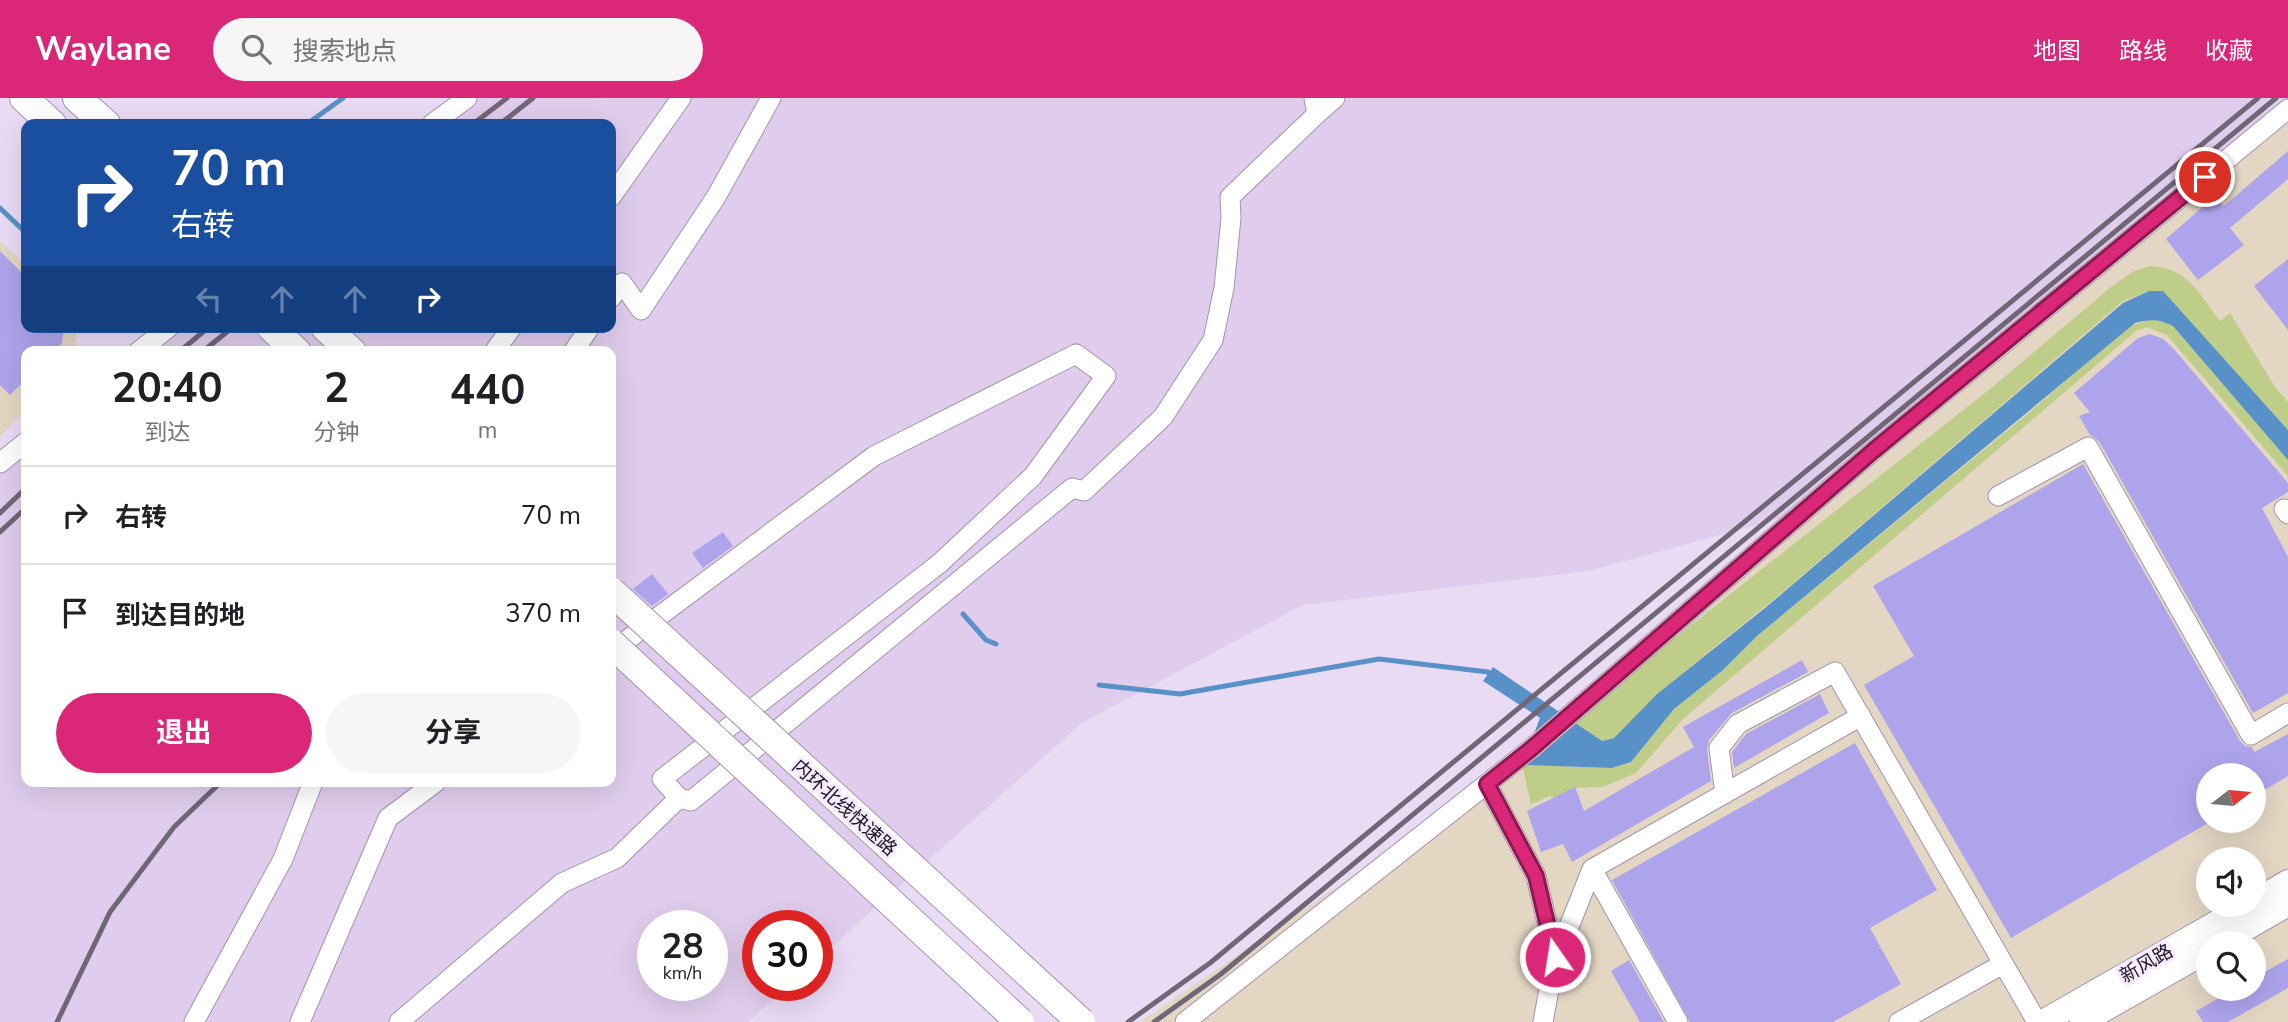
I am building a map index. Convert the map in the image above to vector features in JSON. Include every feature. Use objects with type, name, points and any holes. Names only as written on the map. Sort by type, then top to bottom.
[{"type":"highway","points":[[24,98],[47,119]]},
{"type":"highway","points":[[78,98],[101,119]]},
{"type":"highway","points":[[277,333],[291,346]]},
{"type":"highway","points":[[331,333],[346,346]]},
{"type":"highway","name":"内环北线快速路","points":[[616,596],[1081,1022]]},
{"type":"highway","name":"内环北线快速路","points":[[616,648],[1020,1022]]},
{"type":"main road","points":[[2266,895],[2288,882]]},
{"type":"main road","points":[[2241,931],[2288,904]]},
{"type":"main road","name":"新风路","points":[[2043,1022],[2227,917]]},
{"type":"main road","name":"新风路","points":[[2081,1022],[2196,957]]},
{"type":"street","points":[[439,119],[467,98]]},
{"type":"street","points":[[616,190],[681,98]]},
{"type":"street","points":[[616,291],[622,283],[641,310],[716,197],[771,98]]},
{"type":"street","points":[[616,648],[874,456],[1076,354],[1106,376],[1033,476],[940,563],[662,779],[679,798],[691,801],[1072,488],[1084,491],[1163,417],[1213,340],[1224,288],[1231,218],[1230,197],[1315,106],[1335,98]]},
{"type":"street","points":[[1185,1022],[1531,749],[1873,451],[2288,109]]},
{"type":"street","points":[[145,346],[162,333]]},
{"type":"street","points":[[0,463],[21,446]]},
{"type":"street","points":[[1998,496],[2088,447],[2251,735],[2288,713]]},
{"type":"street","points":[[1726,794],[1719,748],[1738,724],[1835,672],[2037,1022]]},
{"type":"street","points":[[1553,968],[1592,869],[1861,716]]},
{"type":"street","points":[[1487,784],[1536,876],[1555,957],[1543,1022]]},
{"type":"street","points":[[194,1022],[282,859],[311,787]]},
{"type":"street","points":[[300,1022],[388,818],[429,787]]},
{"type":"street","points":[[399,1022],[562,883],[617,858],[679,798]]},
{"type":"street","points":[[1592,869],[1678,1022]]},
{"type":"street","points":[[1899,1022],[2003,964]]},
{"type":"shaded area","points":[[464,98],[2288,98],[2288,116],[1810,510],[1589,571],[1303,605],[1082,723],[833,946],[833,910],[742,910],[742,1001],[771,1001],[748,1022],[0,1022],[0,463],[21,446],[21,787],[616,787],[616,346],[148,346],[165,333],[616,333],[616,119],[437,119]]},
{"type":"shaded area","points":[[2288,111],[2288,1022],[1140,1022],[1487,784]]},
{"type":"shaded area","points":[[0,241],[21,260],[21,333],[77,333],[75,346],[21,346],[21,415],[0,437]]},
{"type":"green space","points":[[2151,266],[2164,268],[2184,277],[2199,292],[2220,321],[2230,313],[2275,387],[2288,402],[2288,430],[2163,291],[2149,291],[2123,301],[1791,585],[1657,694],[1614,738],[1602,741],[1571,720],[1995,385],[2111,287],[2134,271]]},
{"type":"green space","points":[[2148,320],[2162,320],[2173,326],[2288,460],[2288,476],[2167,335],[2147,327],[2136,331],[1683,719],[1636,773],[1603,787],[1575,788],[1554,798],[1550,796],[1531,804],[1522,765],[1612,768],[1631,762],[1674,709],[1723,670],[1757,636],[2024,417],[2128,327]]},
{"type":"water","points":[[2149,291],[2163,291],[2288,430],[2288,460],[2173,326],[2154,320],[2135,323],[1757,636],[1723,670],[1674,709],[1631,762],[1612,768],[1522,765],[1540,718],[1483,681],[1493,667],[1602,741],[1614,738],[1657,694],[1765,608],[2123,303]]},
{"type":"building","points":[[2288,151],[2288,179],[2230,228],[2244,245],[2198,280],[2166,239],[2214,197],[2224,206]]},
{"type":"building","points":[[0,251],[21,272],[21,333],[63,333],[59,346],[21,346],[21,384],[10,395],[0,385]]},
{"type":"building","points":[[2288,259],[2288,330],[2254,286]]},
{"type":"building","points":[[2150,334],[2163,339],[2172,347],[2288,483],[2288,492],[2262,508],[2288,557],[2288,693],[2253,713],[2099,441],[2090,435],[2079,416],[2090,412],[2074,393],[2138,338]]},
{"type":"building","points":[[2083,464],[2240,741],[2245,746],[2252,747],[2254,752],[2288,734],[2288,776],[2266,789],[2266,763],[2196,763],[2196,830],[2011,938],[1864,685],[1914,656],[1873,586]]},
{"type":"building","points":[[723,532],[733,546],[703,568],[692,553]]},
{"type":"building","points":[[652,574],[668,594],[652,606],[633,589]]},
{"type":"building","points":[[1802,660],[1808,672],[1732,713],[1709,740],[1707,750],[1711,781],[1572,862],[1563,844],[1541,852],[1527,811],[1575,787],[1584,811],[1694,747],[1683,727]]},
{"type":"building","points":[[1820,694],[1829,713],[1734,768],[1732,752],[1746,734]]},
{"type":"building","points":[[1855,743],[1937,890],[1870,928],[1901,984],[1833,1022],[1690,1022],[1612,880]]},
{"type":"building","points":[[2288,959],[2288,988],[2266,1000],[2266,971]]},
{"type":"building","points":[[1629,960],[1664,1022],[1640,1022],[1611,971]]},
{"type":"building","points":[[2214,1001],[2265,1001],[2228,1022],[2203,1022],[2196,1011]]},
{"type":"waterway","points":[[314,119],[343,98]]},
{"type":"waterway","points":[[0,208],[21,228]]},
{"type":"waterway","points":[[963,614],[986,640],[996,644]]},
{"type":"waterway","points":[[1099,685],[1180,694],[1379,659],[1488,672],[1491,677]]},
{"type":"railway","points":[[480,119],[507,98]]},
{"type":"railway","points":[[506,119],[533,98]]},
{"type":"railway","points":[[1128,1022],[1210,963],[2258,98]]},
{"type":"railway","points":[[1154,1022],[1221,974],[2276,98]]},
{"type":"railway","points":[[186,346],[202,333]]},
{"type":"railway","points":[[209,346],[226,333]]},
{"type":"railway","points":[[0,513],[21,493]]},
{"type":"railway","points":[[0,532],[21,513]]},
{"type":"railway","points":[[57,1022],[110,912],[174,827],[216,787]]},
{"type":"route","points":[[1555,957],[1536,876],[1487,784],[1531,749],[1873,451],[2205,177]]}]
